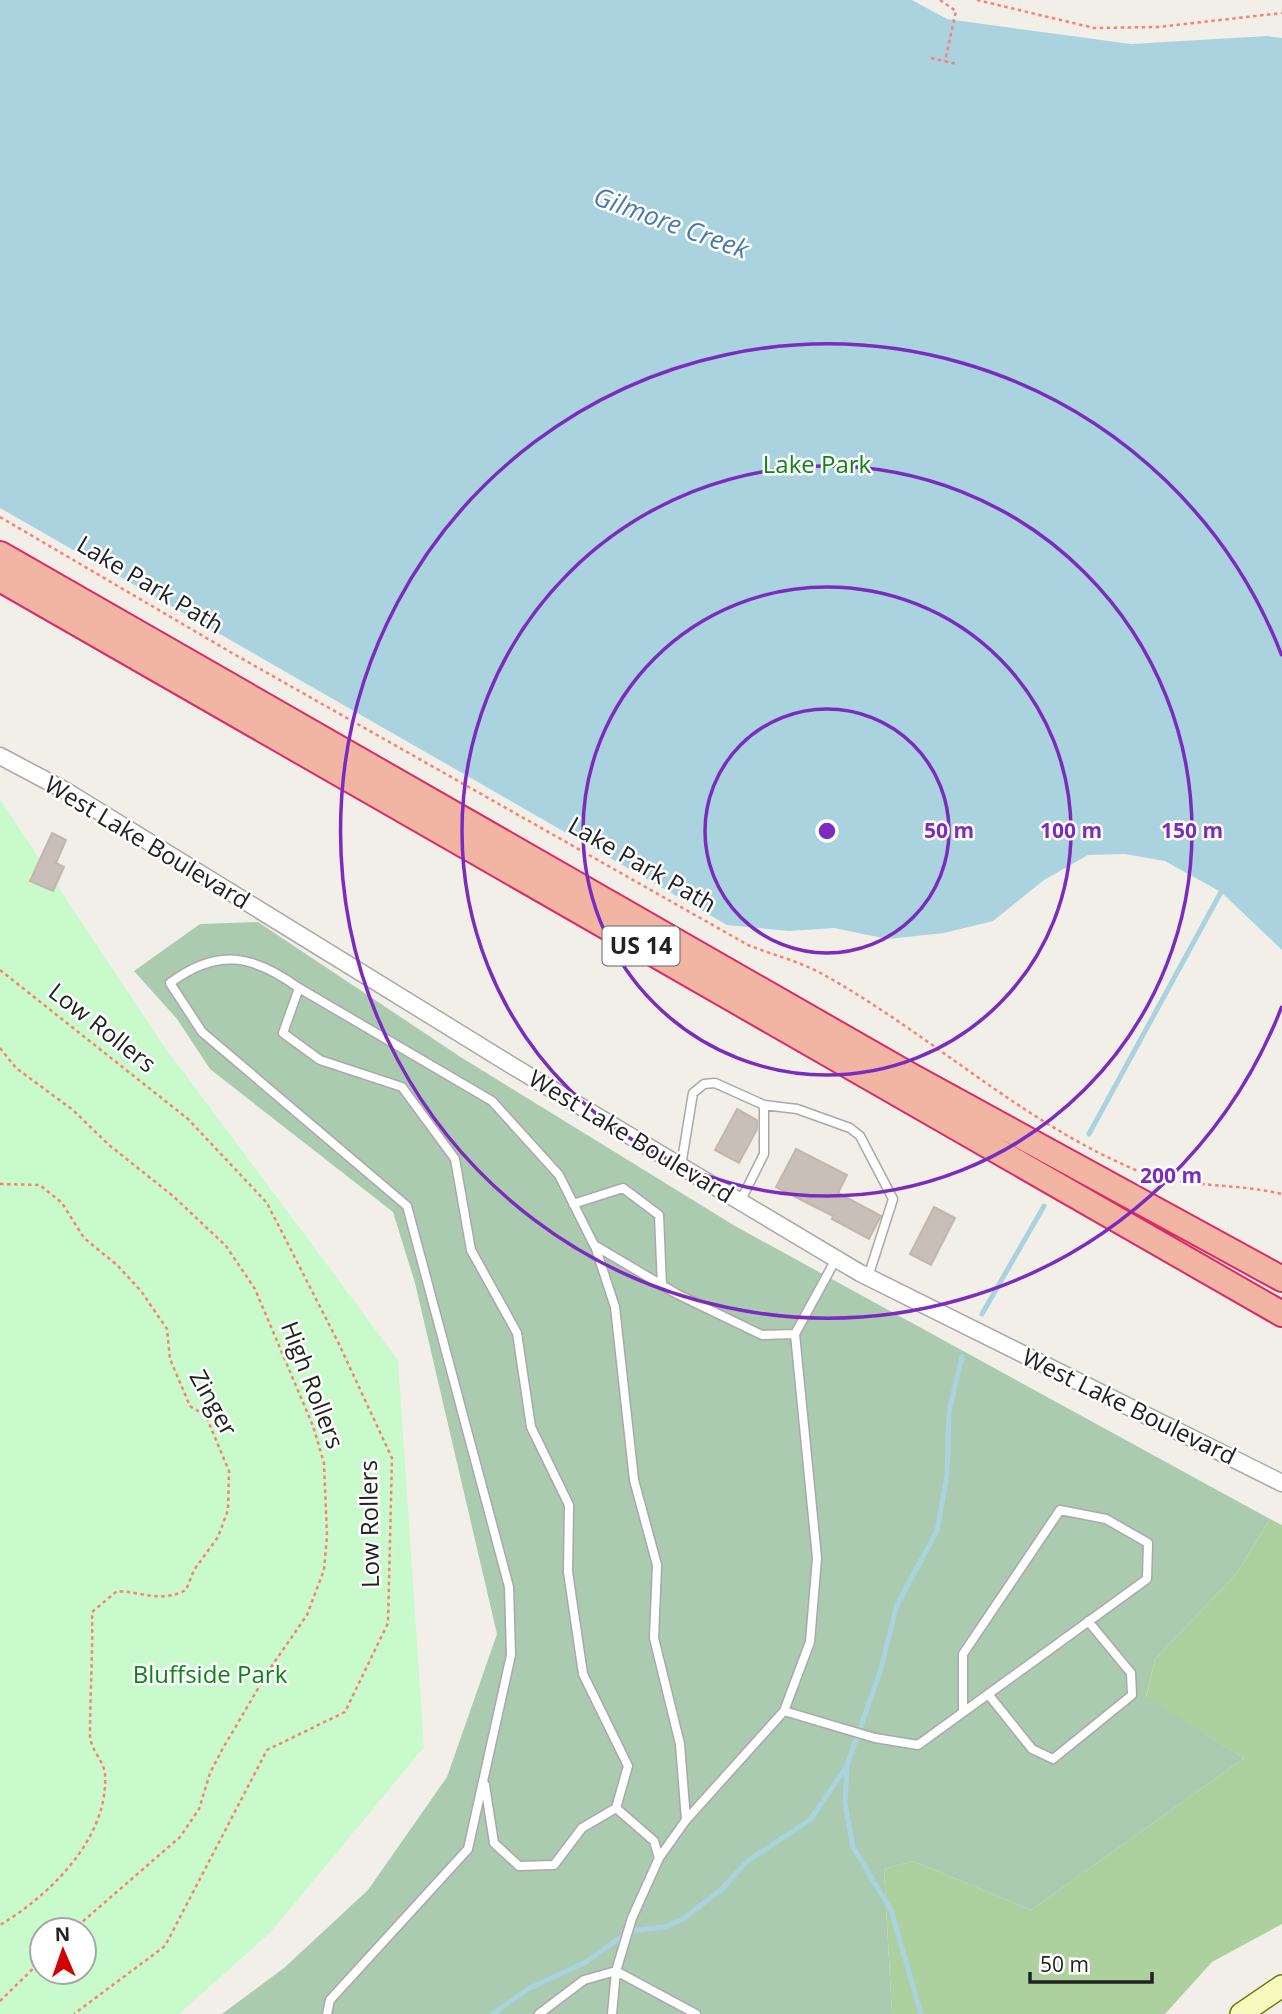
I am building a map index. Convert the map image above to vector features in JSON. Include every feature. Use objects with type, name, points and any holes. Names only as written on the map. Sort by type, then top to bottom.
[{"type":"highway","name":"US 14","points":[[0,554],[911,1076],[1282,1279]]},
{"type":"highway","name":"US 14","points":[[0,579],[1282,1314]]},
{"type":"main road","points":[[1241,2014],[1282,1986]]},
{"type":"street","name":"West Lake Boulevard","points":[[0,756],[66,791],[681,1167],[867,1277],[1282,1483]]},
{"type":"lane","points":[[327,2014],[330,2000],[468,1849],[511,1655],[509,1587],[408,1206],[202,1032],[170,984],[193,966],[231,959],[270,967],[299,988],[492,1101],[559,1175],[594,1245],[615,1307],[634,1480],[657,1565],[654,1638],[680,1744],[686,1820]]},
{"type":"lane","points":[[299,988],[283,1033],[320,1060],[402,1087],[456,1159],[471,1250],[517,1333],[531,1427],[569,1505],[568,1573],[583,1674],[628,1766],[616,1808],[582,1828],[554,1865],[519,1866],[494,1843],[484,1778]]},
{"type":"lane","points":[[681,1167],[692,1093],[698,1088],[715,1083],[764,1105],[797,1109],[850,1128],[860,1136],[893,1199],[867,1277]]},
{"type":"lane","points":[[740,1202],[764,1154],[764,1105]]},
{"type":"lane","points":[[573,1204],[623,1188],[659,1215],[662,1286]]},
{"type":"lane","points":[[594,1245],[662,1286],[762,1335],[796,1334]]},
{"type":"lane","points":[[612,2014],[619,1961],[632,1918],[659,1858],[686,1820],[784,1711],[810,1642],[817,1558],[796,1334],[836,1259]]},
{"type":"lane","points":[[784,1711],[875,1738],[918,1745],[1147,1578],[1148,1543],[1106,1519],[1060,1510],[963,1654],[963,1712]]},
{"type":"lane","points":[[988,1694],[1032,1749],[1053,1759],[1132,1695],[1131,1672],[1088,1621]]},
{"type":"lane","points":[[616,1808],[654,1841],[659,1858]]},
{"type":"lane","points":[[539,2014],[584,1980],[616,1971],[696,2014]]},
{"type":"path","points":[[940,0],[956,11],[945,61]]},
{"type":"path","points":[[977,0],[1094,28],[1158,27],[1282,13]]},
{"type":"path","points":[[931,58],[957,64]]},
{"type":"path","name":"Lake Park Path","points":[[0,517],[232,653],[747,945],[824,974],[916,1031],[992,1088],[1090,1148],[1156,1177],[1282,1194]]},
{"type":"path","name":"Low Rollers","points":[[0,970],[188,1119],[267,1203],[338,1342],[392,1458],[388,1623],[345,1712],[267,1750],[165,1946],[74,2014]]},
{"type":"path","name":"High Rollers","points":[[0,1048],[16,1068],[73,1110],[108,1145],[173,1196],[226,1246],[255,1289],[313,1426],[324,1463],[327,1536],[324,1570],[307,1615],[269,1670],[223,1748],[210,1773],[199,1809],[180,1837],[89,1916]]},
{"type":"path","name":"Zinger","points":[[0,1184],[40,1185],[62,1203],[84,1238],[117,1265],[141,1291],[167,1329],[170,1359],[190,1406],[206,1416],[229,1471],[228,1510],[218,1537],[194,1570],[186,1590],[172,1597],[158,1598],[140,1592],[117,1591],[92,1612],[90,1738],[105,1772],[102,1810],[61,1878],[23,1911],[0,1925]]},
{"type":"path","points":[[0,2001],[28,1974]]},
{"type":"green space","name":"Bluffside Park","points":[[0,799],[161,1042],[398,1360],[424,1747],[271,1932],[179,2014],[0,2014]]},
{"type":"green space","points":[[258,922],[459,1056],[735,1226],[1270,1519],[1236,1574],[1155,1659],[1146,1697],[1244,1758],[1031,1910],[913,1861],[884,1869],[892,2014],[222,2014],[284,1968],[368,1890],[447,1777],[497,1634],[415,1283],[393,1212],[210,1069],[177,1019],[134,971],[200,924]]},
{"type":"green space","points":[[1270,1519],[1282,1525],[1282,1924],[1212,1962],[1165,2014],[892,2014],[884,1869],[913,1861],[1031,1910],[1244,1758],[1146,1698],[1155,1659],[1236,1574]]},
{"type":"water","name":"Lake Park","points":[[0,0],[912,0],[947,19],[1131,44],[1267,36],[1282,38],[1282,950],[1221,892],[1165,861],[1125,854],[1088,855],[1044,880],[993,921],[944,933],[888,939],[834,928],[789,931],[727,925],[0,508]]},
{"type":"building","points":[[52,833],[66,840],[56,863],[64,867],[53,891],[30,881]]},
{"type":"building","points":[[737,1109],[757,1120],[757,1129],[739,1163],[715,1150]]},
{"type":"building","points":[[796,1149],[847,1175],[838,1193],[881,1216],[869,1239],[832,1219],[833,1216],[776,1187]]},
{"type":"building","points":[[934,1207],[955,1218],[931,1265],[910,1254]]},
{"type":"waterway","points":[[1089,1134],[1221,892]]},
{"type":"waterway","points":[[982,1314],[1044,1206]]},
{"type":"waterway","points":[[921,2014],[891,1910],[853,1847],[845,1803],[847,1765],[880,1672],[897,1605],[937,1531],[947,1476],[949,1411],[962,1357]]},
{"type":"waterway","points":[[493,2014],[528,1989],[586,1962],[617,1940],[637,1930],[665,1927],[683,1919],[722,1889],[747,1861],[810,1820],[846,1767]]},
{"type":"water label","name":"Gilmore Creek","points":[[671,223]]}]
